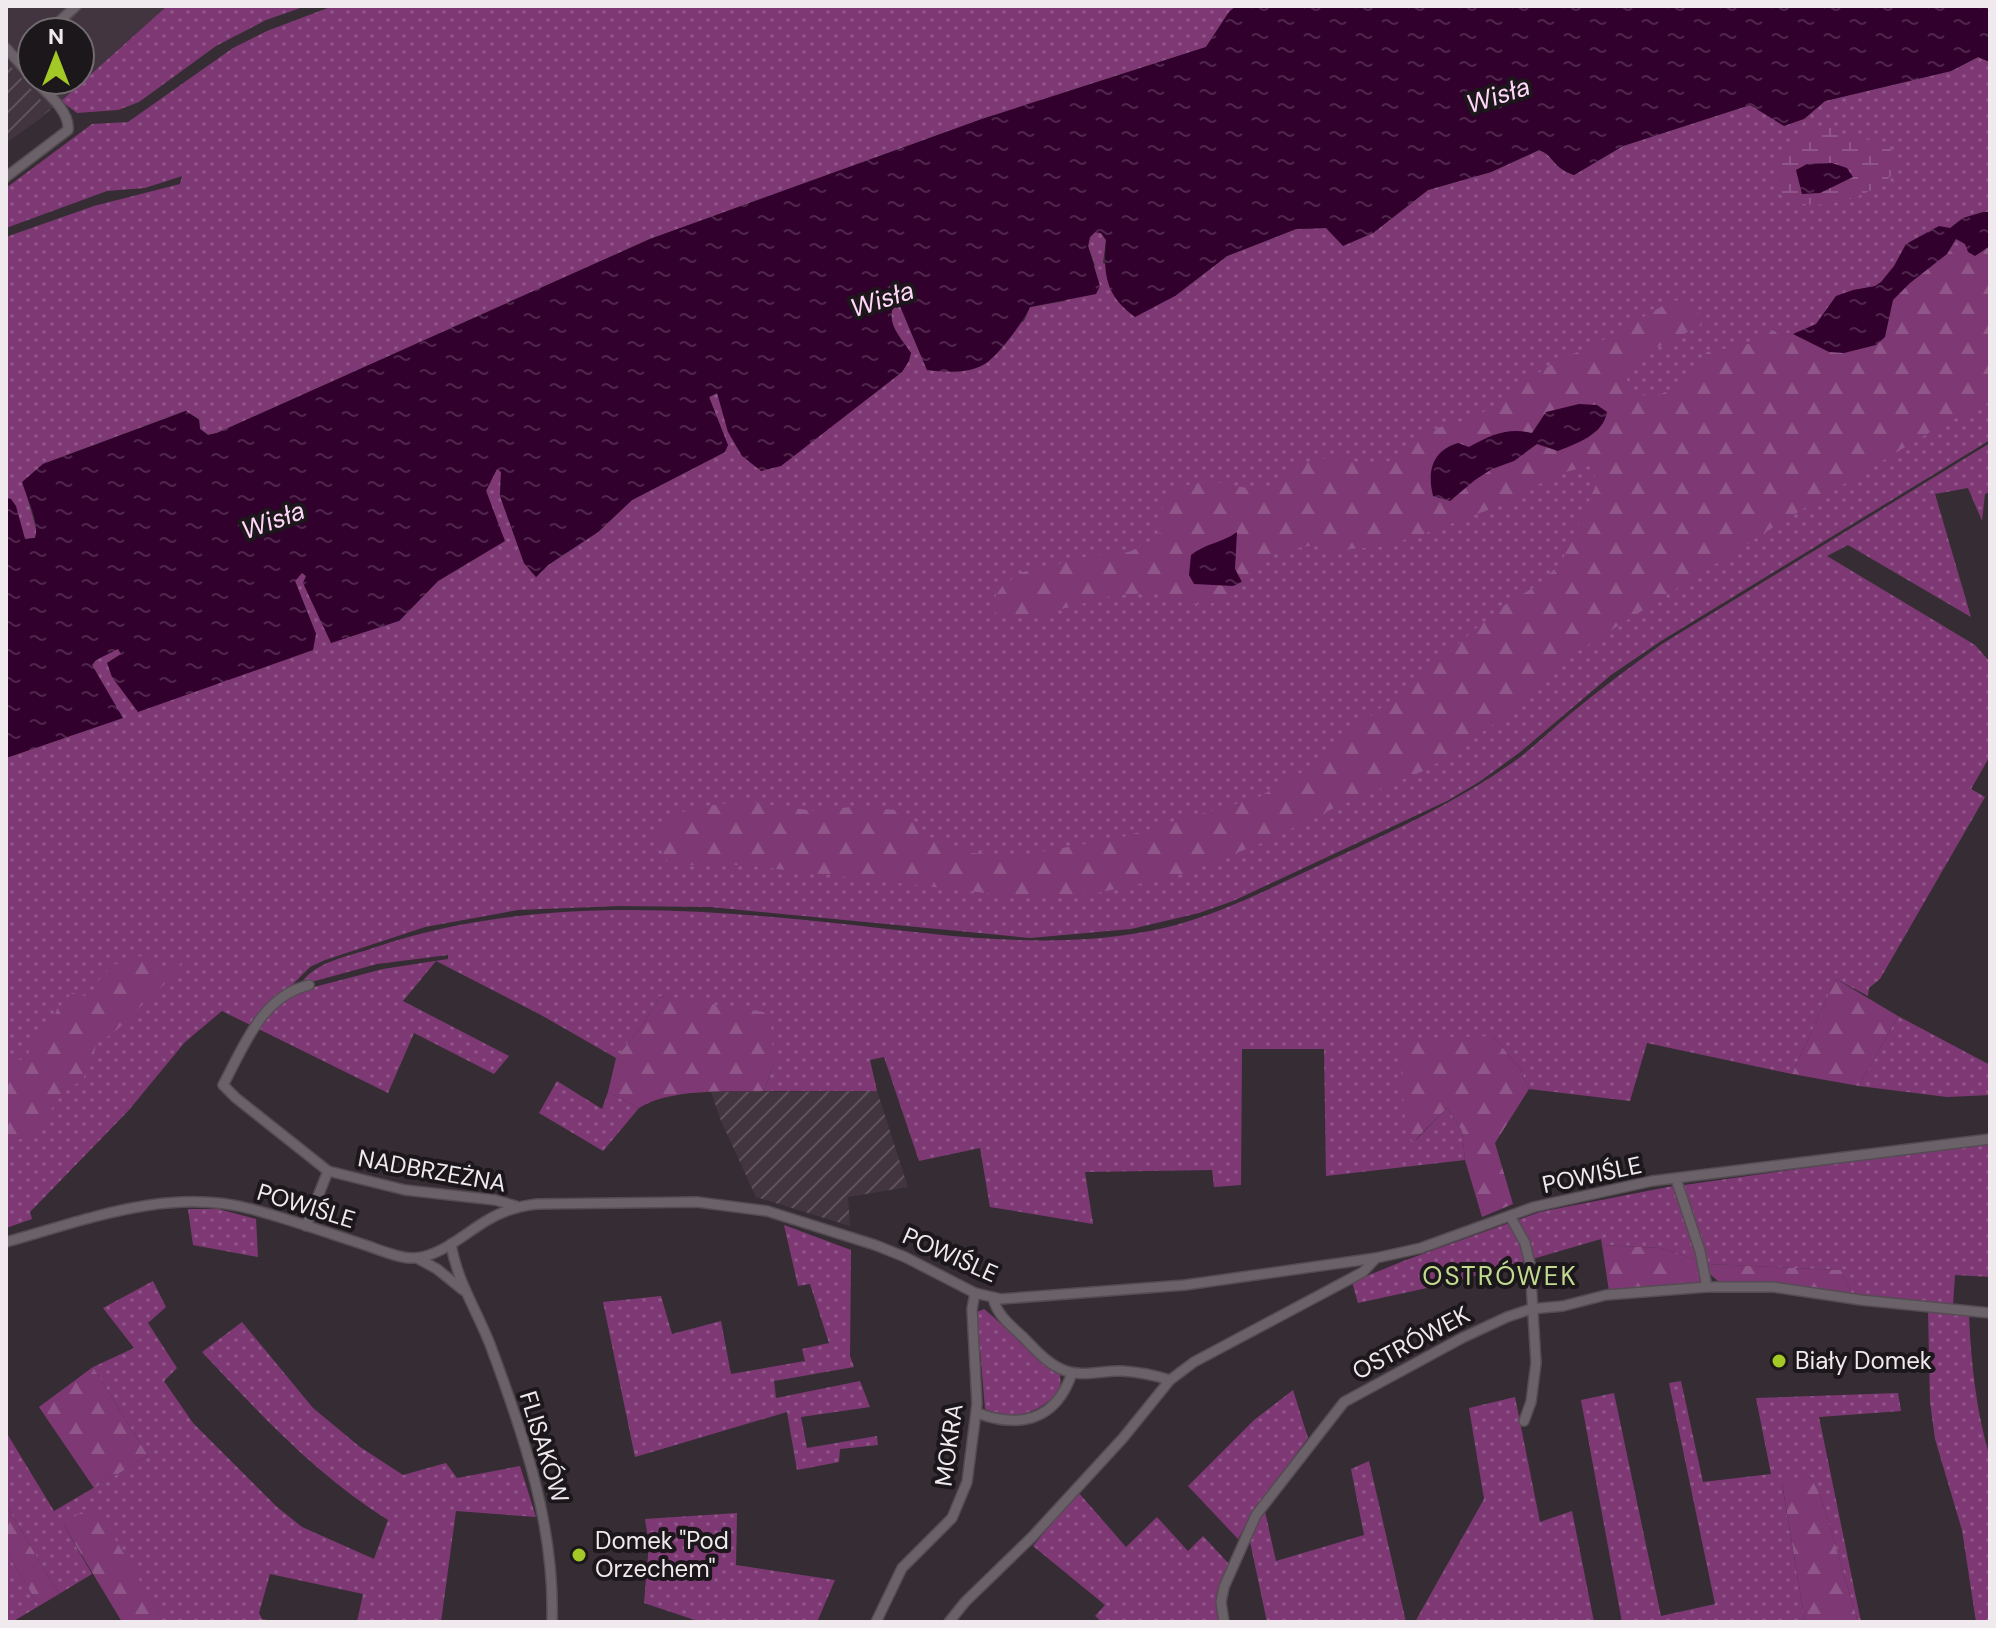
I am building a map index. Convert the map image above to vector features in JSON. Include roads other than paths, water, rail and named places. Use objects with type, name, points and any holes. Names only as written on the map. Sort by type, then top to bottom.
[{"type":"street","points":[[6,177],[64,135],[69,125],[63,112],[48,96]]},
{"type":"street","name":"NADBRZEŻNA","points":[[309,985],[281,996],[267,1009],[223,1085],[328,1171],[405,1190],[495,1200],[516,1206]]},
{"type":"street","name":"POWIŚLE","points":[[6,1242],[127,1208],[179,1201],[229,1204],[417,1258],[451,1244],[516,1206],[697,1202],[755,1209],[818,1225],[885,1249],[975,1293],[993,1298],[1143,1290],[1376,1258],[1421,1248],[1564,1200],[1676,1179],[1990,1139]]},
{"type":"street","points":[[306,1226],[328,1171]]},
{"type":"street","points":[[1676,1179],[1700,1251],[1707,1287]]},
{"type":"street","points":[[1510,1216],[1529,1255],[1535,1351],[1534,1381],[1524,1421]]},
{"type":"street","name":"FLISAKÓW","points":[[451,1244],[454,1264],[490,1345],[538,1490],[550,1547],[552,1622]]},
{"type":"street","name":"FLISAKÓW","points":[[417,1258],[465,1291]]},
{"type":"street","points":[[949,1622],[1123,1438],[1170,1380],[1194,1362],[1363,1272],[1376,1258]]},
{"type":"street","name":"OSTRÓWEK","points":[[1224,1622],[1221,1602],[1224,1587],[1256,1515],[1344,1402],[1507,1317],[1531,1309],[1563,1306],[1606,1295],[1707,1287],[1773,1287],[1861,1300],[1990,1313]]},
{"type":"street","name":"MOKRA","points":[[876,1622],[902,1568],[939,1533],[961,1503],[977,1413],[972,1309],[975,1293]]},
{"type":"street","points":[[993,1298],[997,1311],[1053,1365],[1072,1373],[1121,1371],[1151,1374],[1170,1380]]},
{"type":"street","points":[[977,1413],[1010,1421],[1024,1421],[1038,1416],[1061,1397],[1072,1373]]},
{"type":"water","name":"Wisła","points":[[1236,6],[1990,6],[1990,62],[1978,57],[1951,71],[1825,101],[1804,119],[1784,126],[1750,105],[1623,146],[1574,175],[1561,169],[1539,150],[1491,172],[1428,190],[1373,233],[1343,246],[1326,228],[1296,229],[1227,256],[1175,296],[1135,317],[1112,293],[1106,274],[1106,240],[1101,233],[1095,232],[1088,246],[1100,286],[1096,294],[1030,307],[1002,348],[976,368],[955,372],[927,370],[900,306],[895,304],[891,317],[911,353],[902,372],[781,466],[761,471],[742,456],[728,432],[717,393],[709,397],[728,445],[725,452],[632,500],[598,532],[548,565],[536,577],[524,563],[500,496],[501,472],[497,469],[486,491],[505,541],[438,581],[399,621],[331,643],[303,583],[306,576],[302,573],[295,581],[316,634],[313,650],[138,712],[112,677],[107,663],[121,654],[118,649],[92,665],[123,718],[6,758],[6,498],[16,506],[25,539],[35,538],[34,518],[22,482],[43,464],[186,411],[199,420],[200,429],[208,435],[217,433],[650,239],[982,119],[1206,47]]},
{"type":"water","points":[[1832,163],[1847,168],[1853,177],[1820,193],[1802,194],[1796,170],[1807,164]]},
{"type":"water","points":[[1990,212],[1990,246],[1975,256],[1956,239],[1947,254],[1893,300],[1885,337],[1876,345],[1844,353],[1829,352],[1793,334],[1816,324],[1836,296],[1881,282],[1906,244],[1939,226],[1950,228],[1963,218]]},
{"type":"water","points":[[1579,404],[1597,405],[1607,412],[1600,427],[1588,437],[1558,451],[1537,444],[1514,461],[1492,469],[1475,480],[1450,501],[1433,496],[1431,470],[1442,451],[1458,443],[1469,447],[1507,432],[1532,433],[1546,412]]},
{"type":"water","points":[[1237,532],[1235,569],[1242,582],[1233,586],[1194,584],[1189,575],[1191,555]]},
{"type":"place","name":"Biały Domek","points":[[1779,1361]]},
{"type":"place","name":"Domek \"Pod Orzechem\"","points":[[579,1555]]},
{"type":"district","name":"OSTRÓWEK","points":[[1500,1276]]}]
